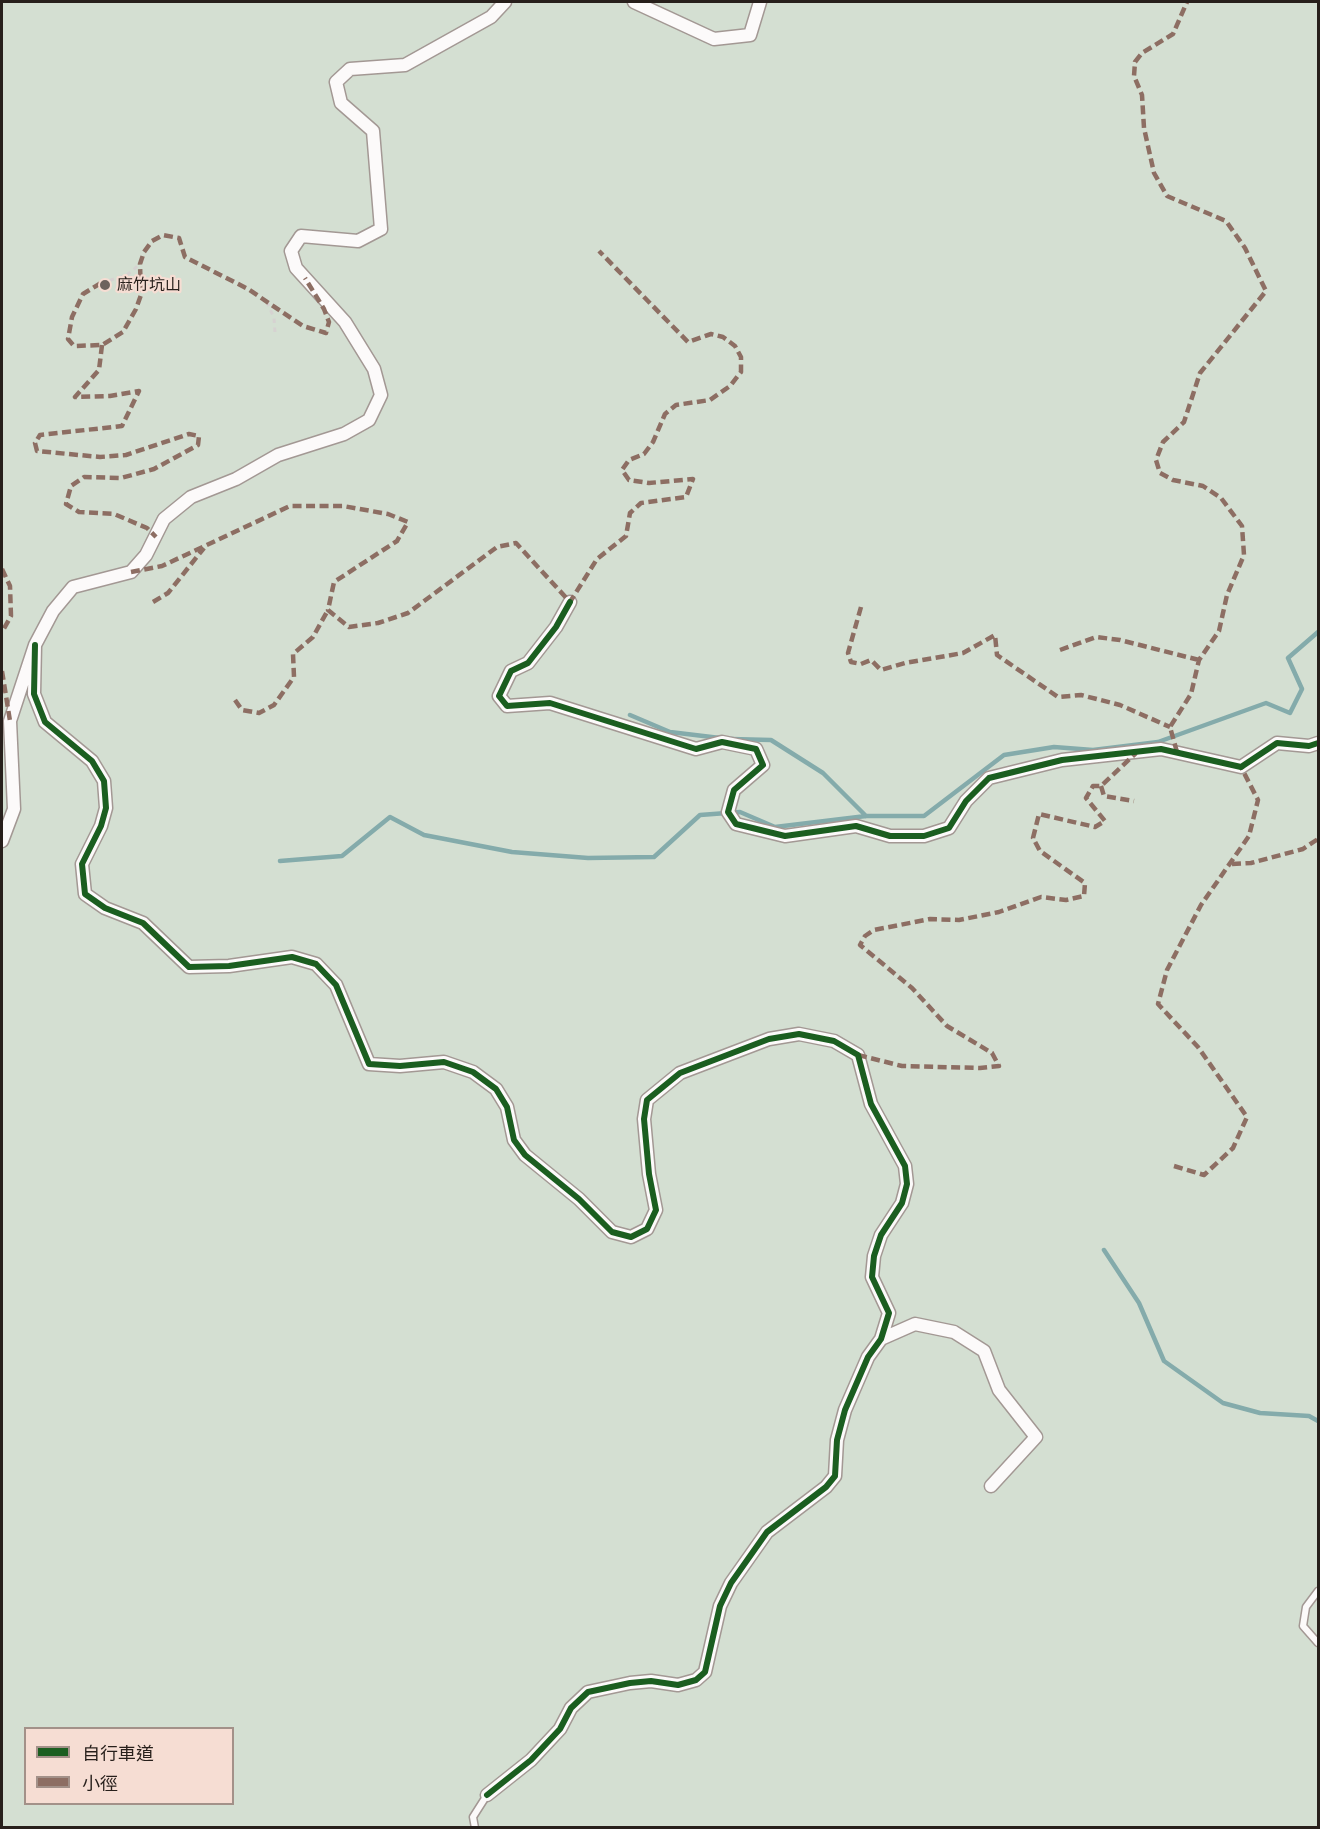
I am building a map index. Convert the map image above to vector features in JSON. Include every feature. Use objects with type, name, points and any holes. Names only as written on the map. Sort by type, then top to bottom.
[{"type":"street","points":[[2,841],[14,809],[10,721],[35,645],[53,611],[73,587],[131,572],[146,555],[164,519],[191,497],[236,479],[278,455],[344,434],[369,420],[381,395],[374,369],[345,322],[296,268],[291,251],[301,236],[358,241],[381,229],[373,131],[341,103],[336,82],[350,69],[405,65],[491,17],[506,2]]},
{"type":"street","points":[[634,2],[714,39],[750,35],[760,2]]},
{"type":"street","points":[[570,602],[556,627],[528,663],[511,671],[499,696],[507,706],[550,704],[696,749],[722,742],[756,749],[763,765],[734,790],[728,812],[736,824],[785,836],[856,826],[890,836],[924,836],[949,828],[966,801],[989,778],[1062,760],[1161,749],[1241,767],[1277,743],[1309,746],[1318,743]]},
{"type":"street","points":[[35,645],[34,694],[45,722],[92,761],[104,781],[106,808],[101,826],[82,864],[85,894],[105,908],[143,923],[189,967],[229,966],[292,957],[316,964],[336,985],[369,1064],[400,1066],[444,1062],[473,1072],[496,1089],[507,1107],[514,1140],[525,1155],[579,1199],[612,1232],[631,1237],[647,1228],[656,1210],[649,1174],[644,1119],[647,1100],[664,1083],[680,1073],[769,1039],[799,1034],[834,1041],[858,1055],[871,1104],[905,1166],[907,1184],[902,1203],[881,1235],[874,1256],[872,1277],[889,1313],[881,1339],[868,1357],[845,1410],[837,1440],[835,1476],[826,1488],[767,1532],[731,1583],[720,1606],[705,1672],[696,1680],[678,1685],[651,1681],[588,1692],[571,1707],[560,1729],[531,1760],[487,1795]]},
{"type":"street","points":[[881,1339],[915,1324],[954,1332],[984,1351],[999,1390],[1036,1437],[991,1486]]},
{"type":"lane","points":[[1318,1592],[1306,1607],[1303,1626],[1318,1643]]},
{"type":"lane","points":[[475,1827],[473,1817],[487,1795]]},
{"type":"path","points":[[101,283],[127,275],[140,264]]},
{"type":"path","points":[[267,302],[274,318],[274,333]]},
{"type":"shaded area","points":[[2,2],[1318,2],[1318,1827],[2,1828]]},
{"type":"waterway","points":[[280,861],[342,856],[390,817],[424,835],[512,852],[588,858],[654,857],[700,815],[740,812],[775,827],[866,816],[924,816],[1004,755],[1054,747],[1093,750],[1158,742],[1266,703],[1290,713],[1302,689],[1288,658],[1318,632]]},
{"type":"waterway","points":[[630,715],[670,732],[720,738]]},
{"type":"waterway","points":[[731,739],[771,740],[823,773],[866,816]]},
{"type":"waterway","points":[[1104,1250],[1139,1303],[1164,1361],[1223,1403],[1260,1413],[1309,1416],[1318,1421]]},
{"type":"marked path","points":[[1177,752],[1170,727],[1191,694],[1199,660],[1219,631],[1227,595],[1244,555],[1242,526],[1221,498],[1203,486],[1173,480],[1160,473],[1156,460],[1163,442],[1184,422],[1200,373],[1266,291],[1245,248],[1226,221],[1167,196],[1154,173],[1144,128],[1142,95],[1134,76],[1135,62],[1142,53],[1173,34],[1187,2]]},
{"type":"marked path","points":[[101,283],[83,294],[72,317],[68,339],[74,346],[102,345],[123,332],[141,295],[140,264],[144,252],[152,241],[163,235],[179,238],[185,257],[248,289],[303,326],[326,333],[329,322],[324,309],[305,278]]},
{"type":"marked path","points":[[131,572],[162,566],[290,506],[343,506],[388,514],[408,522],[397,541],[334,582],[328,610],[349,627],[378,623],[408,613],[497,547],[516,543],[570,602],[597,559],[626,536],[630,513],[641,503],[686,497],[693,479],[649,483],[629,480],[622,470],[629,460],[644,454],[653,442],[665,414],[676,405],[710,400],[730,386],[741,372],[741,357],[735,346],[723,337],[711,334],[688,342],[599,251]]},
{"type":"marked path","points":[[102,345],[99,370],[75,397],[110,396],[139,391],[122,426],[40,435],[35,443],[37,451],[100,457],[126,455],[189,434],[199,436],[198,445],[154,469],[121,478],[84,477],[71,486],[66,504],[79,512],[114,514],[147,528],[156,537]]},
{"type":"marked path","points":[[153,602],[168,593],[204,548]]},
{"type":"marked path","points":[[2,569],[10,586],[11,616],[2,632]]},
{"type":"marked path","points":[[861,607],[848,653],[851,662],[861,664],[871,660],[881,670],[905,663],[963,653],[995,635],[997,655],[1058,697],[1081,695],[1120,705],[1170,727]]},
{"type":"marked path","points":[[235,700],[242,710],[259,713],[274,705],[294,677],[293,654],[313,637],[328,610]]},
{"type":"marked path","points":[[1060,650],[1096,637],[1120,640],[1199,660]]},
{"type":"marked path","points":[[2,671],[10,721]]},
{"type":"marked path","points":[[858,1055],[902,1066],[980,1068],[999,1066],[992,1053],[947,1026],[912,988],[860,945],[865,936],[874,930],[930,919],[959,920],[999,912],[1041,897],[1066,900],[1084,896],[1085,883],[1040,851],[1033,838],[1039,814],[1095,827],[1105,821],[1086,798],[1093,786],[1101,786],[1136,753]]},
{"type":"marked path","points":[[1174,1166],[1204,1175],[1233,1148],[1247,1117],[1198,1047],[1158,1004],[1167,970],[1201,905],[1249,836],[1258,800],[1241,767]]},
{"type":"marked path","points":[[1101,786],[1104,796],[1134,801]]},
{"type":"marked path","points":[[1232,864],[1251,863],[1303,849],[1318,839]]},
{"type":"cycle path","points":[[570,602],[556,627],[528,663],[511,671],[499,696],[507,706],[550,703],[696,749],[722,742],[756,749],[763,765],[734,790],[728,812],[736,824],[785,836],[856,826],[890,836],[924,836],[949,828],[966,801],[989,778],[1062,760],[1161,749],[1241,767],[1277,743],[1309,746],[1318,743]]},
{"type":"cycle path","points":[[35,645],[34,694],[45,722],[92,761],[104,781],[106,808],[101,826],[82,864],[85,894],[105,908],[143,923],[189,967],[229,966],[292,957],[316,964],[336,985],[369,1064],[400,1066],[444,1062],[473,1072],[496,1089],[507,1107],[514,1140],[525,1155],[579,1199],[612,1232],[631,1237],[647,1229],[656,1210],[649,1174],[644,1119],[647,1100],[680,1073],[769,1039],[799,1034],[834,1041],[858,1055],[871,1104],[905,1166],[907,1184],[902,1203],[881,1235],[874,1256],[872,1277],[889,1313],[881,1339],[868,1357],[845,1410],[837,1440],[835,1476],[826,1487],[767,1532],[731,1583],[720,1606],[705,1672],[696,1680],[678,1685],[651,1681],[588,1692],[571,1708],[560,1729],[531,1760],[487,1795]]},
{"type":"place","name":"麻竹坑山","points":[[105,285]]}]
